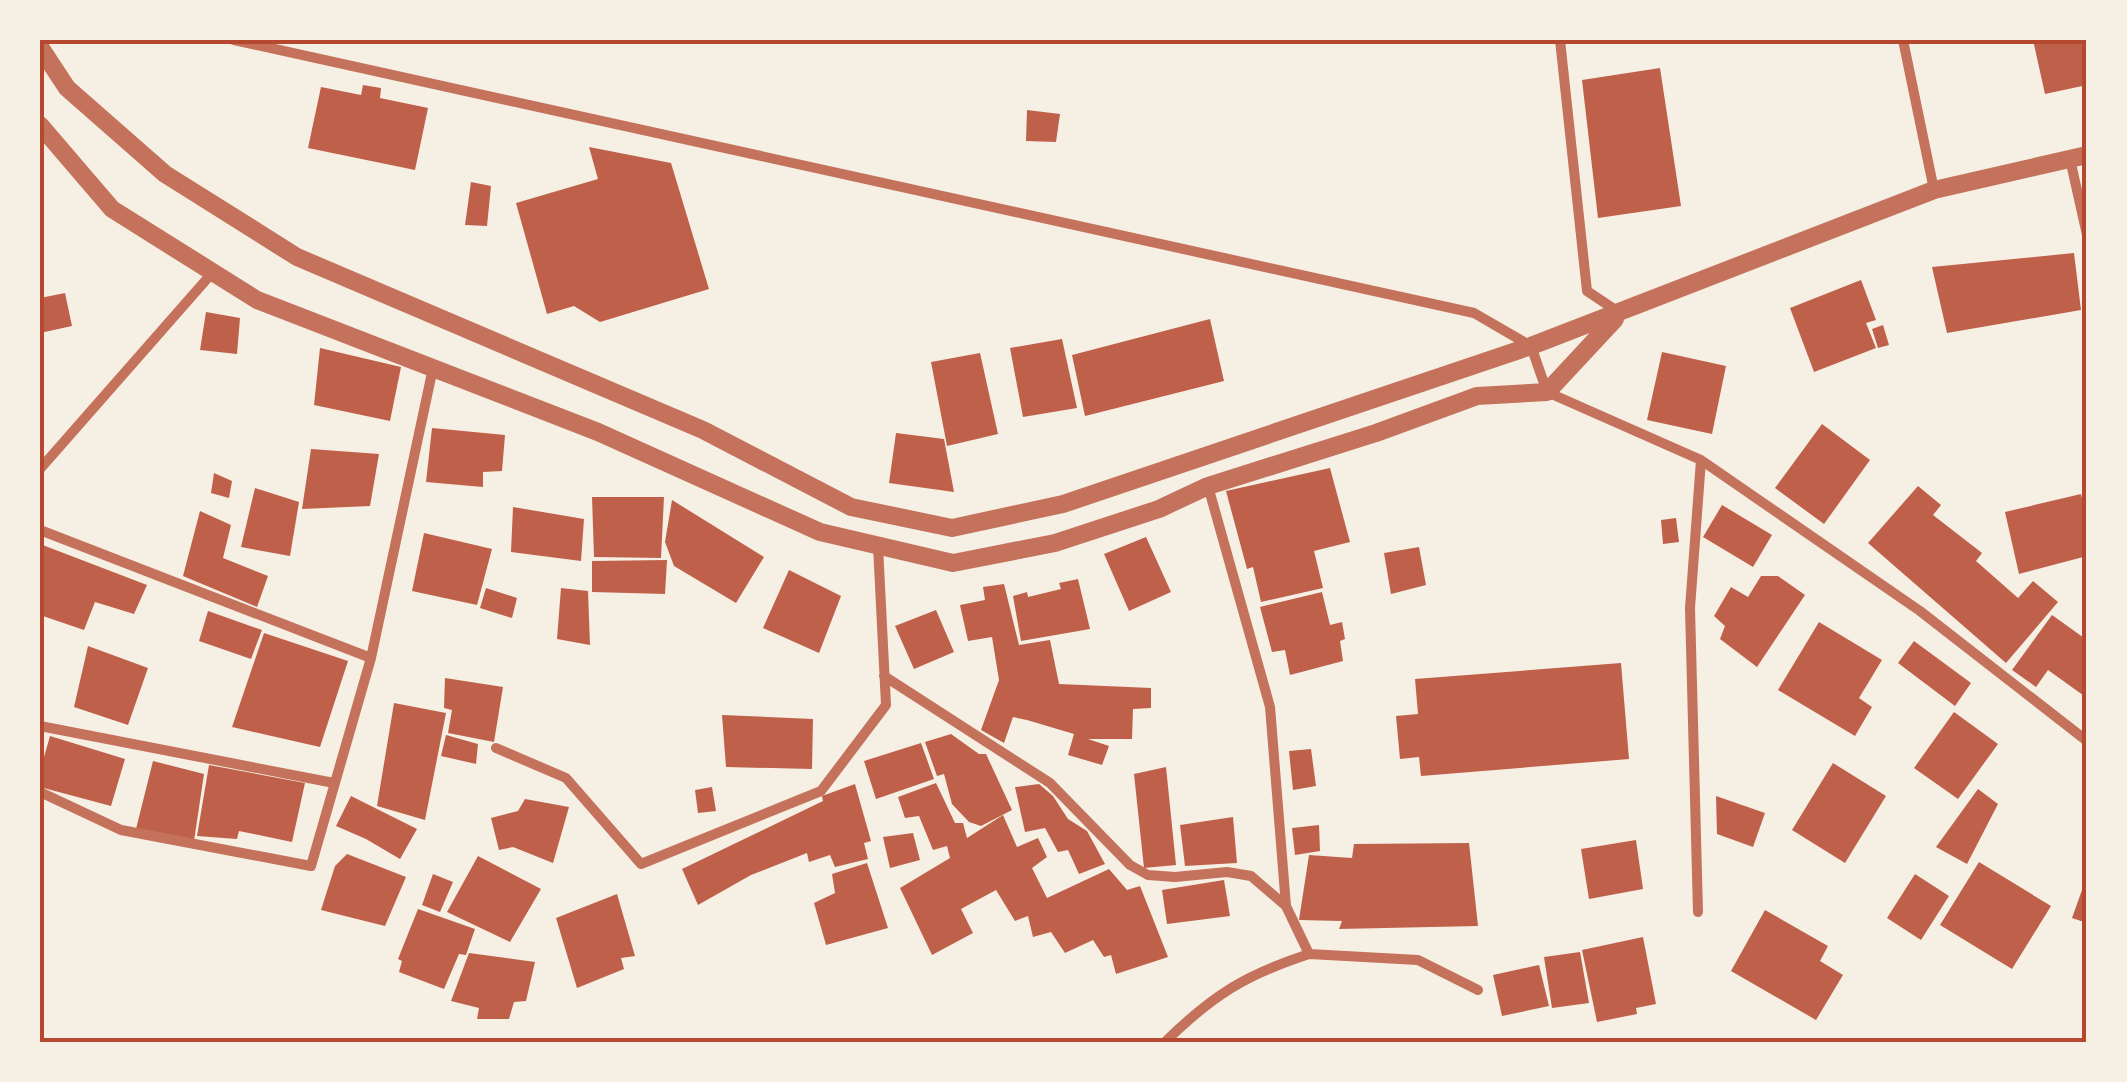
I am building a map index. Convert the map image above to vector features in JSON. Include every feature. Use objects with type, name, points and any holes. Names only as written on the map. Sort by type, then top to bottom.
[{"type":"street","points":[[234,40],[1474,313],[1531,346],[1547,392]]},
{"type":"street","points":[[1560,40],[1587,291],[1620,314]]},
{"type":"street","points":[[1903,40],[1934,190]]},
{"type":"street","points":[[40,47],[67,88],[165,174],[297,257],[703,430],[850,507],[952,528],[1063,504],[1531,346],[1934,190],[2079,157],[2087,235]]},
{"type":"street","points":[[40,124],[112,209],[257,300],[598,432],[820,532],[953,563],[1055,543],[1159,509],[1208,486],[1376,433],[1476,396],[1547,392],[1701,460],[1920,611],[2087,741]]},
{"type":"street","points":[[40,469],[213,272]]},
{"type":"street","points":[[1547,392],[1620,314]]},
{"type":"street","points":[[40,792],[121,830],[311,866],[370,658],[434,368]]},
{"type":"street","points":[[1698,912],[1690,608],[1701,460]]},
{"type":"street","points":[[1208,486],[1270,707],[1286,906],[1309,954]]},
{"type":"street","points":[[40,530],[370,658]]},
{"type":"street","points":[[878,546],[886,704]]},
{"type":"street","points":[[884,676],[1050,784],[1130,865],[1148,875],[1175,877],[1227,872],[1251,876],[1286,906]]},
{"type":"street","points":[[496,748],[566,778],[641,864],[822,791],[886,704],[907,691]]},
{"type":"street","points":[[40,726],[334,783]]},
{"type":"street","points":[[1165,1042],[1204,1004],[1258,970],[1309,954],[1418,960],[1478,990]]},
{"type":"building","points":[[2033,40],[2087,40],[2087,85],[2045,94]]},
{"type":"building","points":[[1660,68],[1681,206],[1598,218],[1582,80]]},
{"type":"building","points":[[363,85],[381,88],[380,98],[428,108],[415,170],[308,148],[321,87],[361,95]]},
{"type":"building","points":[[1027,110],[1060,114],[1056,142],[1026,141]]},
{"type":"building","points":[[589,147],[671,163],[709,289],[600,322],[574,306],[547,314],[516,203],[598,179]]},
{"type":"building","points":[[471,182],[491,186],[487,226],[465,225]]},
{"type":"building","points":[[2074,253],[2081,310],[1947,333],[1932,267]]},
{"type":"building","points":[[1861,280],[1876,320],[1866,323],[1876,348],[1814,372],[1790,308]]},
{"type":"building","points":[[65,293],[72,326],[40,333],[40,298]]},
{"type":"building","points":[[206,312],[240,318],[237,354],[200,350]]},
{"type":"building","points":[[1210,319],[1224,381],[1085,416],[1072,355]]},
{"type":"building","points":[[1883,325],[1889,345],[1878,348],[1872,329]]},
{"type":"building","points":[[1062,339],[1077,408],[1023,417],[1010,348]]},
{"type":"building","points":[[320,348],[401,367],[390,421],[314,405]]},
{"type":"building","points":[[1662,352],[1726,366],[1712,434],[1647,420]]},
{"type":"building","points":[[980,353],[998,434],[947,446],[931,362]]},
{"type":"building","points":[[1822,424],[1870,460],[1824,524],[1775,488]]},
{"type":"building","points":[[432,428],[505,435],[502,471],[483,472],[483,487],[426,482]]},
{"type":"building","points":[[896,433],[944,439],[954,492],[889,483]]},
{"type":"building","points":[[311,449],[379,454],[370,506],[302,509]]},
{"type":"building","points":[[1330,468],[1350,542],[1314,551],[1323,588],[1261,602],[1253,567],[1247,569],[1226,491]]},
{"type":"building","points":[[214,473],[232,481],[229,498],[211,493]]},
{"type":"building","points":[[1918,486],[1941,505],[1933,515],[1982,553],[1976,561],[2018,598],[2033,581],[2058,602],[2006,663],[1868,543]]},
{"type":"building","points":[[255,488],[299,502],[290,556],[241,547]]},
{"type":"building","points":[[2081,494],[2087,520],[2087,556],[2019,574],[2005,512]]},
{"type":"building","points":[[592,497],[664,497],[661,558],[594,557]]},
{"type":"building","points":[[672,500],[764,557],[736,603],[674,566],[665,542]]},
{"type":"building","points":[[1722,505],[1772,535],[1753,567],[1703,537]]},
{"type":"building","points":[[513,507],[584,519],[581,561],[511,552]]},
{"type":"building","points":[[200,511],[231,525],[223,558],[268,576],[257,607],[183,576]]},
{"type":"building","points":[[1676,518],[1679,542],[1663,544],[1661,520]]},
{"type":"building","points":[[424,533],[492,549],[477,605],[412,591]]},
{"type":"building","points":[[1146,537],[1171,592],[1129,611],[1104,554]]},
{"type":"building","points":[[40,544],[147,585],[134,614],[95,602],[84,630],[40,615]]},
{"type":"building","points":[[1419,547],[1426,585],[1391,594],[1384,553]]},
{"type":"building","points":[[667,560],[665,594],[592,592],[592,561]]},
{"type":"building","points":[[789,570],[841,596],[819,653],[763,628]]},
{"type":"building","points":[[1761,576],[1778,576],[1805,595],[1757,667],[1720,639],[1725,626],[1714,616],[1731,587],[1748,597]]},
{"type":"building","points":[[1078,579],[1090,629],[1021,641],[1013,596],[1027,592],[1028,597],[1061,589],[1059,583]]},
{"type":"building","points":[[1004,584],[1019,645],[1050,640],[1059,684],[1151,688],[1151,708],[1133,709],[1132,739],[1088,739],[1109,746],[1102,765],[1068,755],[1074,734],[1027,720],[1013,717],[1004,743],[981,730],[999,680],[992,637],[968,641],[960,605],[985,600],[983,587]]},
{"type":"building","points":[[486,588],[517,598],[512,618],[480,608]]},
{"type":"building","points":[[561,588],[588,591],[590,645],[557,639]]},
{"type":"building","points":[[1322,592],[1330,625],[1342,622],[1343,661],[1290,675],[1285,650],[1272,652],[1260,607]]},
{"type":"building","points":[[936,610],[954,652],[914,669],[895,626]]},
{"type":"building","points":[[208,611],[262,630],[251,659],[199,641]]},
{"type":"building","points":[[2052,615],[2087,640],[2087,698],[2048,670],[2036,687],[2012,670]]},
{"type":"building","points":[[1819,622],[1882,660],[1859,698],[1872,707],[1855,736],[1778,690]]},
{"type":"building","points":[[264,633],[348,661],[320,747],[232,727]]},
{"type":"building","points":[[1914,641],[1971,683],[1955,706],[1898,663]]},
{"type":"building","points":[[88,646],[148,668],[128,725],[74,707]]},
{"type":"building","points":[[1621,663],[1629,759],[1421,776],[1419,757],[1400,759],[1396,716],[1418,714],[1415,679]]},
{"type":"building","points":[[445,678],[503,687],[494,742],[448,733],[452,710],[444,708]]},
{"type":"building","points":[[394,703],[446,713],[425,820],[377,806]]},
{"type":"building","points":[[1954,712],[1998,744],[1958,799],[1914,768]]},
{"type":"building","points":[[722,715],[813,719],[812,769],[726,767]]},
{"type":"building","points":[[951,734],[979,754],[986,754],[1012,810],[981,826],[969,822],[952,804],[944,774],[937,776],[925,742]]},
{"type":"building","points":[[446,735],[478,744],[476,764],[441,756]]},
{"type":"building","points":[[50,736],[125,759],[111,806],[40,787],[40,771]]},
{"type":"building","points":[[921,743],[934,779],[876,799],[864,761]]},
{"type":"building","points":[[1311,749],[1316,786],[1293,790],[1289,751]]},
{"type":"building","points":[[153,761],[204,774],[194,841],[136,829]]},
{"type":"building","points":[[1833,763],[1886,796],[1845,863],[1792,830]]},
{"type":"building","points":[[209,765],[305,783],[292,842],[239,831],[237,839],[197,836]]},
{"type":"building","points":[[1166,767],[1176,865],[1144,868],[1134,774]]},
{"type":"building","points":[[936,783],[955,823],[963,823],[967,838],[1003,815],[1017,847],[1038,838],[1047,857],[1032,868],[1047,898],[1109,869],[1127,890],[1140,886],[1168,957],[1116,974],[1111,955],[1104,957],[1093,940],[1065,953],[1051,932],[1033,937],[1028,916],[1015,921],[996,890],[961,909],[973,933],[932,955],[900,888],[950,858],[947,846],[933,850],[919,816],[905,818],[898,797]]},
{"type":"building","points":[[855,784],[871,841],[864,843],[868,859],[835,867],[830,855],[809,862],[807,853],[751,875],[698,905],[682,869],[823,801],[822,796]]},
{"type":"building","points":[[1039,784],[1053,796],[1068,819],[1087,831],[1105,864],[1079,874],[1068,850],[1058,852],[1045,828],[1025,832],[1015,787]]},
{"type":"building","points":[[712,787],[716,811],[698,813],[695,790]]},
{"type":"building","points":[[1978,789],[1998,804],[1967,864],[1936,847]]},
{"type":"building","points":[[351,796],[417,829],[400,859],[336,826]]},
{"type":"building","points":[[1716,796],[1765,813],[1753,847],[1717,834]]},
{"type":"building","points":[[525,799],[569,807],[553,863],[513,847],[499,850],[491,818],[518,811]]},
{"type":"building","points":[[1233,817],[1237,863],[1185,866],[1180,825]]},
{"type":"building","points":[[1319,825],[1320,851],[1295,855],[1292,828]]},
{"type":"building","points":[[913,833],[920,860],[890,868],[883,837]]},
{"type":"building","points":[[1636,840],[1643,889],[1589,899],[1581,849]]},
{"type":"building","points":[[1469,843],[1478,926],[1339,929],[1342,921],[1299,920],[1309,855],[1352,858],[1354,844]]},
{"type":"building","points":[[347,854],[406,877],[385,926],[321,910],[335,866]]},
{"type":"building","points":[[478,856],[541,889],[510,942],[447,912]]},
{"type":"building","points":[[1979,862],[2051,906],[2012,969],[1940,925]]},
{"type":"building","points":[[867,863],[888,928],[826,945],[814,903],[835,893],[832,874]]},
{"type":"building","points":[[433,874],[453,882],[440,912],[422,905]]},
{"type":"building","points":[[1915,874],[1949,896],[1921,940],[1887,918]]},
{"type":"building","points":[[2087,876],[2087,923],[2072,918]]},
{"type":"building","points":[[1224,880],[1230,916],[1167,924],[1162,890]]},
{"type":"building","points":[[617,894],[635,956],[621,958],[624,969],[577,988],[556,918]]},
{"type":"building","points":[[418,909],[475,929],[466,955],[459,954],[444,989],[399,972],[402,961],[398,959]]},
{"type":"building","points":[[1765,910],[1828,946],[1820,961],[1843,975],[1816,1020],[1731,971]]},
{"type":"building","points":[[1643,937],[1656,1004],[1636,1008],[1637,1014],[1597,1022],[1582,950]]},
{"type":"building","points":[[1580,952],[1589,1003],[1552,1008],[1544,957]]},
{"type":"building","points":[[469,953],[535,962],[526,1001],[514,1002],[509,1019],[477,1019],[479,1008],[451,1001]]},
{"type":"building","points":[[1539,965],[1549,1006],[1502,1016],[1493,975]]}]
